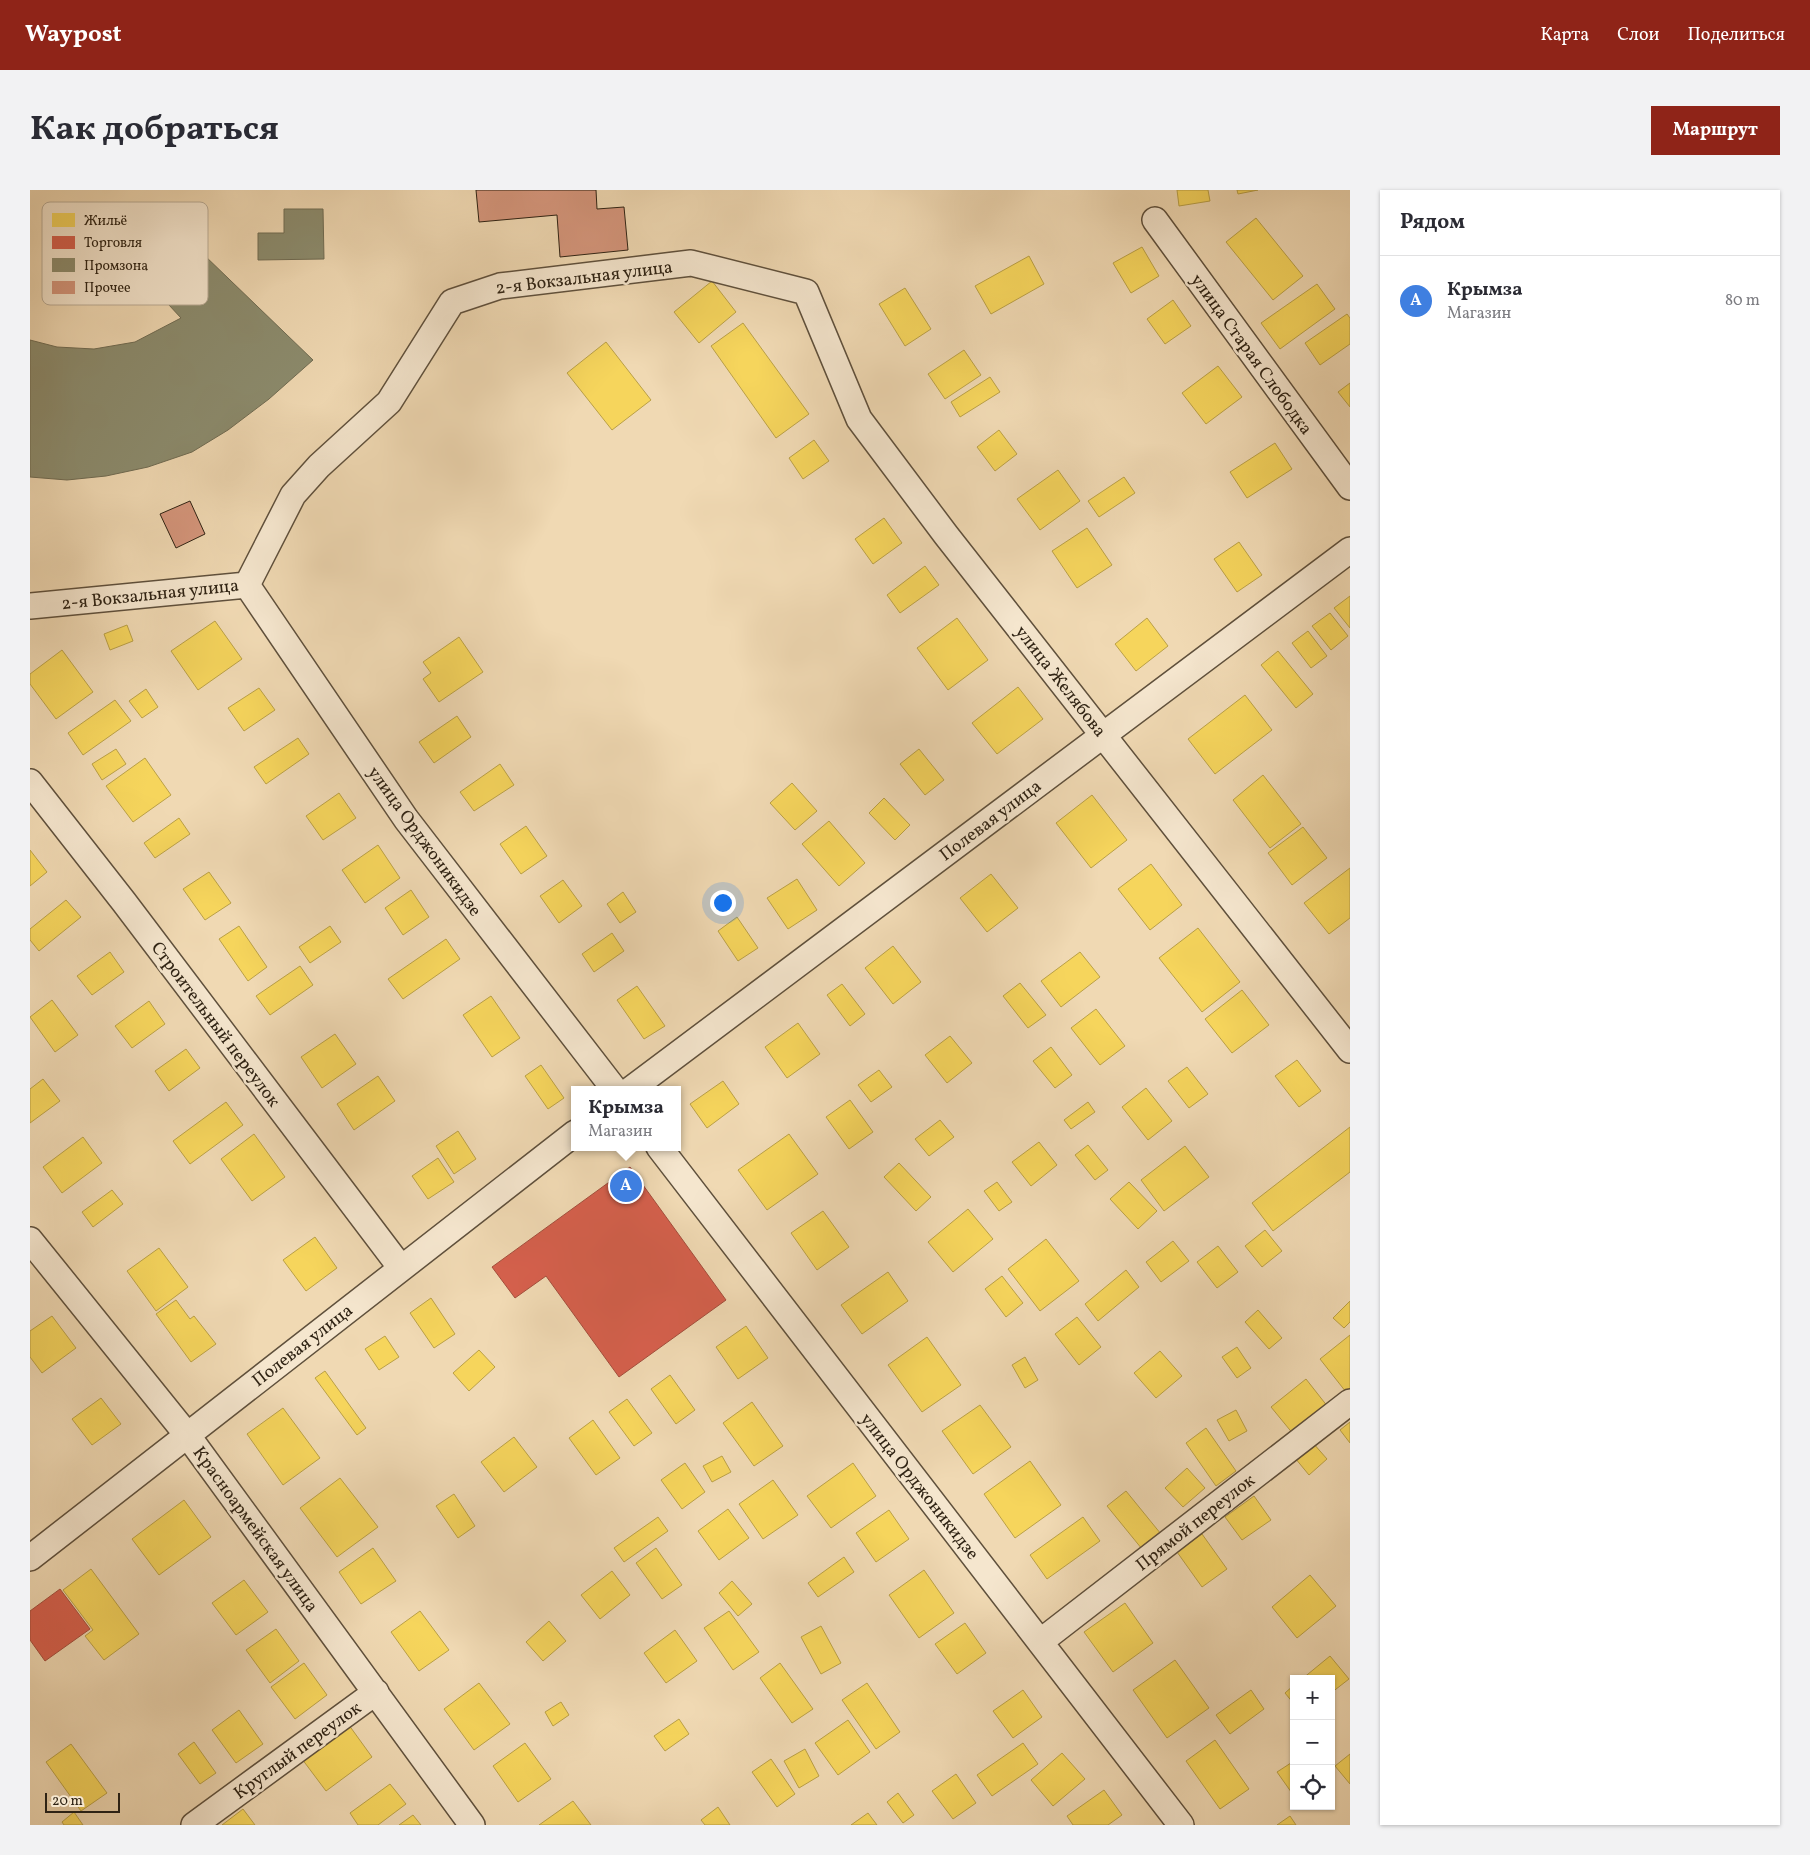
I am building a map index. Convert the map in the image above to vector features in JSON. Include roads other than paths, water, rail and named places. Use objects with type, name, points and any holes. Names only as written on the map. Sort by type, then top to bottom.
[{"type":"street","name":"улица Старая Слободка","points":[[1155,220],[1350,486]]},
{"type":"street","name":"2-я Вокзальная улица","points":[[30,606],[247,585],[293,496],[319,466],[389,402],[452,302],[500,286],[691,263],[806,292]]},
{"type":"street","name":"улица Желябова","points":[[806,292],[859,419],[946,534],[1350,1050]]},
{"type":"street","name":"Полевая улица","points":[[635,1086],[1350,550]]},
{"type":"street","name":"улица Орджоникидзе","points":[[247,585],[406,820],[612,1086]]},
{"type":"street","name":"Строительный переулок","points":[[30,782],[124,902],[400,1268]]},
{"type":"street","name":"Полевая улица","points":[[30,1558],[571,1136]]},
{"type":"street","name":"улица Орджоникидзе","points":[[663,1151],[1181,1825]]},
{"type":"street","name":"Красноармейская улица","points":[[30,1240],[188,1436],[472,1825]]},
{"type":"street","name":"Прямой переулок","points":[[1040,1642],[1350,1402]]},
{"type":"street","name":"Круглый переулок","points":[[194,1825],[376,1692]]},
{"type":"place","name":"Крымза","points":[[626,1186]]}]
